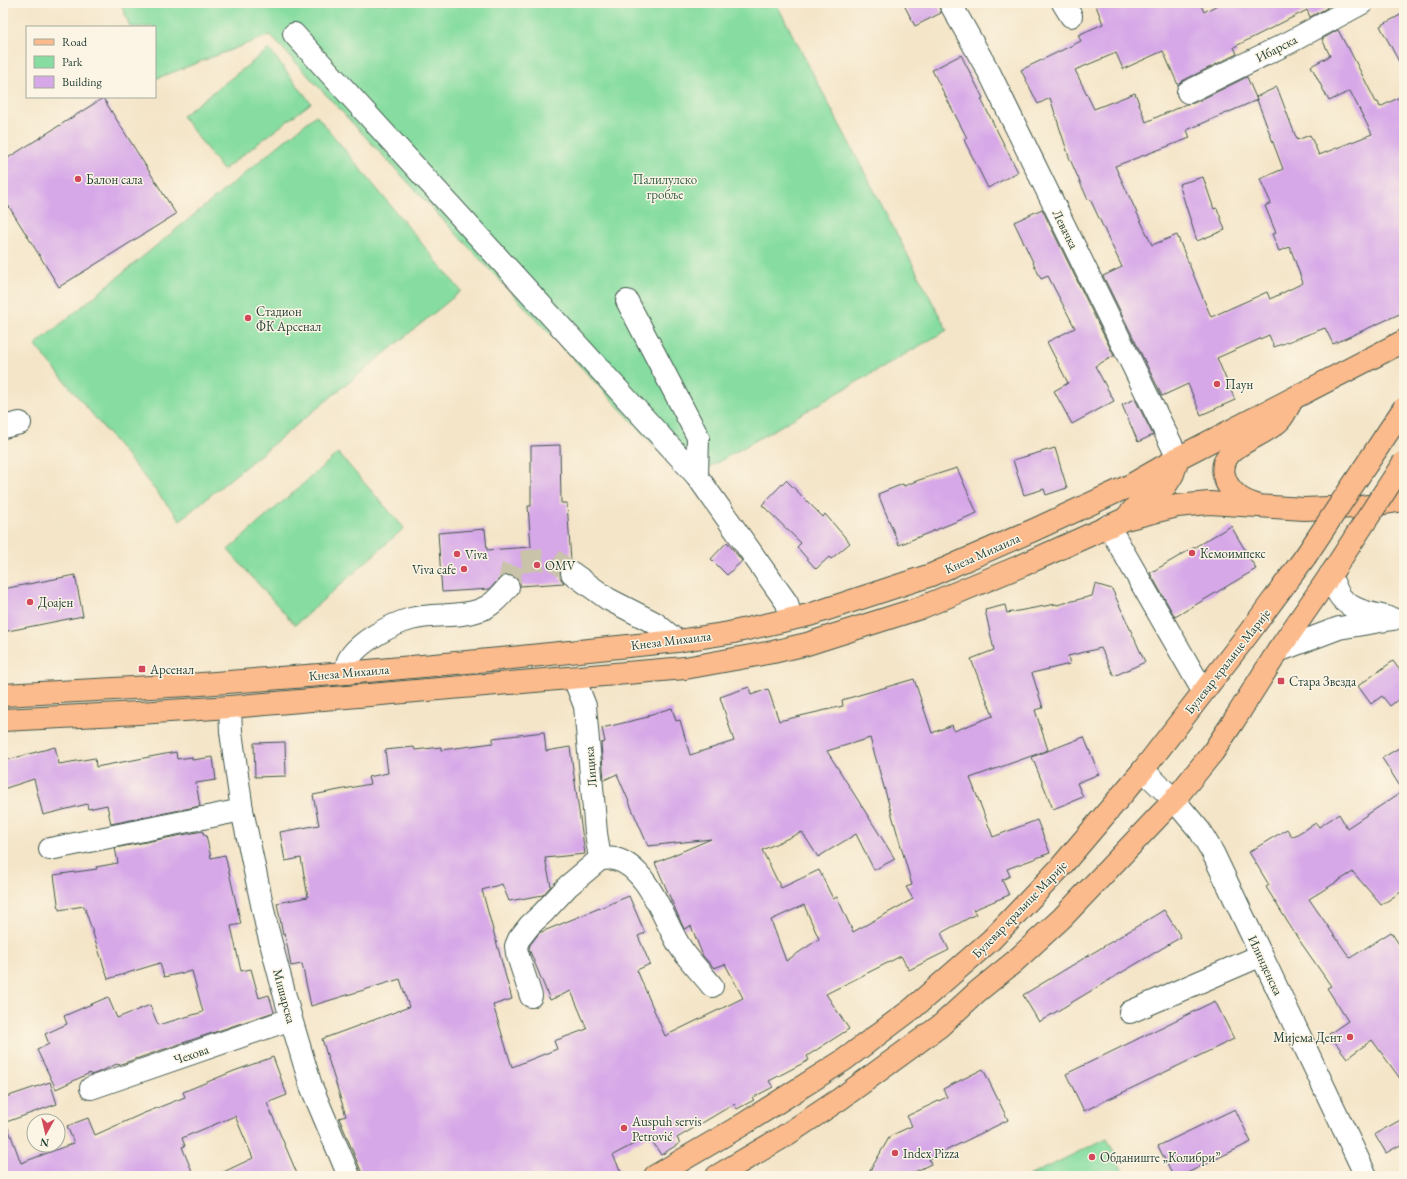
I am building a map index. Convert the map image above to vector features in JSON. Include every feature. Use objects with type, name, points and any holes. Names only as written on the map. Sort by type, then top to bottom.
[{"type":"main road","name":"Кнеза Михаила","points":[[3,695],[181,685],[346,673],[511,658],[677,641],[729,633],[809,615],[931,575],[1036,529],[1131,485],[1178,458],[1404,341]]},
{"type":"main road","points":[[1257,505],[1240,497],[1224,480],[1223,469],[1227,458],[1234,449],[1265,431],[1283,417],[1292,399]]},
{"type":"main road","name":"Булевар краљице Марије","points":[[655,1176],[796,1092],[844,1060],[912,1009],[986,945],[1023,908],[1058,870],[1106,811],[1143,770],[1248,634],[1305,557],[1404,408]]},
{"type":"main road","points":[[1117,523],[1139,503],[1154,492],[1165,487],[1174,474],[1178,458]]},
{"type":"main road","points":[[717,1176],[783,1137],[840,1099],[940,1026],[1062,918],[1174,800],[1212,752],[1404,462]]},
{"type":"main road","points":[[1117,523],[1177,506],[1209,503],[1304,509],[1361,507],[1404,500]]},
{"type":"main road","name":"Кнеза Михаила","points":[[3,720],[230,707],[684,668],[773,652],[807,644],[920,608],[1023,565],[1117,523]]},
{"type":"street","name":"Левачка","points":[[950,3],[990,74],[1178,458]]},
{"type":"street","name":"Ибарска","points":[[1188,92],[1290,42],[1362,3]]},
{"type":"street","points":[[294,34],[697,476],[787,603],[791,619]]},
{"type":"street","points":[[627,301],[698,437],[697,476]]},
{"type":"street","points":[[1117,523],[1116,539],[1204,691]]},
{"type":"street","points":[[572,573],[608,598],[655,623],[677,641]]},
{"type":"street","points":[[1331,573],[1339,595],[1348,603],[1357,609],[1400,620]]},
{"type":"street","points":[[346,673],[348,660],[367,640],[380,632],[411,619],[467,613],[480,610],[491,605],[508,587]]},
{"type":"street","points":[[1278,651],[1339,628],[1400,620]]},
{"type":"street","name":"Лицика","points":[[574,678],[585,706],[596,833],[600,859]]},
{"type":"street","name":"Мишарска","points":[[230,707],[231,732],[242,810],[266,928],[291,1019],[312,1086],[349,1176]]},
{"type":"street","name":"Илинденска","points":[[1143,770],[1174,800],[1200,831],[1213,853],[1366,1176]]},
{"type":"street","points":[[50,849],[242,810]]},
{"type":"street","points":[[531,996],[517,953],[516,946],[519,939],[530,925],[544,913],[568,886],[600,859],[614,859],[636,870],[647,885],[680,946],[712,986]]},
{"type":"street","points":[[1130,1012],[1262,955]]},
{"type":"street","name":"Чехова","points":[[91,1088],[291,1019]]},
{"type":"green space","name":"Палилулско гробље","points":[[121,3],[776,3],[947,330],[687,480],[270,35],[156,79],[156,26],[130,26]]},
{"type":"green space","points":[[269,49],[311,103],[223,170],[182,116]]},
{"type":"green space","name":"Стадион ФК Арсенал","points":[[316,115],[461,291],[180,520],[35,345]]},
{"type":"green space","points":[[338,453],[404,528],[295,625],[228,550]]},
{"type":"green space","name":"Обданиште „Колибри”","points":[[1107,1138],[1125,1176],[1029,1176]]},
{"type":"building","points":[[903,3],[938,3],[941,13],[915,26]]},
{"type":"building","points":[[1095,3],[1200,3],[1204,12],[1221,3],[1325,3],[1327,8],[1310,17],[1307,10],[1234,47],[1237,54],[1182,81],[1178,85],[1163,51],[1123,69],[1116,53],[1075,70],[1094,109],[1135,93],[1146,122],[1186,104],[1194,103],[1247,77],[1257,100],[1187,130],[1190,138],[1115,166],[1152,245],[1177,235],[1211,317],[1267,292],[1270,299],[1303,283],[1290,247],[1279,251],[1272,234],[1276,233],[1265,206],[1271,203],[1260,179],[1283,169],[1256,97],[1277,87],[1297,140],[1310,135],[1319,155],[1372,134],[1350,91],[1329,101],[1311,66],[1330,56],[1322,39],[1338,30],[1380,107],[1404,95],[1404,312],[1333,344],[1325,328],[1274,347],[1269,335],[1217,358],[1235,400],[1201,415],[1188,384],[1162,396],[1103,276],[1122,267],[1090,199],[1088,200],[1069,157],[1050,98],[1038,104],[1021,70],[1081,41],[1078,35],[1103,24]]},
{"type":"building","points":[[1404,13],[1404,71],[1380,26]]},
{"type":"building","points":[[961,55],[983,98],[981,99],[1018,172],[988,188],[964,140],[967,138],[932,70]]},
{"type":"building","name":"Балон сала","points":[[103,98],[176,214],[59,287],[3,197],[3,161]]},
{"type":"building","points":[[1203,177],[1214,209],[1217,208],[1225,230],[1197,241],[1179,184]]},
{"type":"building","points":[[1042,209],[1114,356],[1095,366],[1114,401],[1072,424],[1054,391],[1068,383],[1047,342],[1075,328],[1048,276],[1041,279],[1014,222]]},
{"type":"building","points":[[1135,399],[1153,435],[1138,442],[1122,405]]},
{"type":"building","points":[[560,445],[561,503],[567,503],[571,561],[562,565],[560,571],[560,578],[564,583],[520,586],[520,583],[516,577],[504,575],[490,589],[442,592],[438,533],[485,529],[487,550],[531,547],[528,506],[531,506],[531,446]]},
{"type":"building","points":[[1055,448],[1067,488],[1046,495],[1044,489],[1024,495],[1013,460]]},
{"type":"building","points":[[957,468],[977,513],[899,545],[878,494],[903,484],[904,486]]},
{"type":"building","points":[[786,480],[823,517],[825,514],[850,543],[831,559],[829,557],[816,569],[797,547],[801,543],[762,505]]},
{"type":"building","points":[[1231,526],[1256,569],[1175,617],[1150,573]]},
{"type":"building","points":[[727,542],[742,561],[727,575],[711,559]]},
{"type":"building","points":[[75,575],[83,616],[3,632],[3,589]]},
{"type":"building","points":[[1095,584],[1112,589],[1145,662],[1114,676],[1101,648],[1068,656],[1070,664],[1032,673],[1043,708],[1035,710],[1048,750],[970,778],[993,837],[1037,820],[1050,853],[1007,869],[1010,876],[1002,880],[1009,895],[973,910],[976,914],[941,933],[949,950],[909,970],[901,956],[826,994],[849,1029],[807,1056],[809,1060],[769,1081],[773,1087],[752,1098],[754,1100],[737,1109],[734,1104],[677,1138],[680,1143],[661,1155],[649,1136],[613,1155],[623,1176],[361,1176],[361,1171],[339,1118],[346,1116],[322,1039],[409,1007],[400,979],[311,1006],[302,964],[291,966],[277,903],[308,897],[301,858],[285,861],[280,832],[319,825],[313,795],[370,784],[368,777],[388,773],[385,750],[414,747],[415,750],[441,747],[441,750],[493,743],[493,738],[544,732],[546,751],[570,747],[585,854],[545,858],[551,886],[543,895],[509,901],[502,884],[482,890],[512,999],[493,1005],[512,1067],[557,1049],[554,1041],[587,1029],[571,991],[550,1000],[529,949],[530,945],[539,933],[629,896],[645,933],[638,936],[650,964],[637,970],[665,1036],[743,998],[725,964],[714,968],[703,956],[691,926],[684,929],[655,863],[711,839],[648,846],[617,774],[604,780],[601,743],[605,742],[602,728],[648,717],[648,715],[672,708],[676,721],[680,720],[690,755],[734,741],[720,697],[749,687],[751,695],[768,689],[779,721],[843,706],[842,700],[914,679],[932,733],[952,725],[954,731],[993,716],[971,659],[994,650],[985,610],[1005,605],[1007,613],[1057,605],[1092,596]],"holes":[[[870,738],[912,885],[906,887],[913,899],[853,932],[837,897],[833,899],[819,870],[781,888],[762,850],[802,832],[818,857],[856,834],[874,870],[895,859],[827,751]],[[804,905],[819,939],[786,961],[771,920]]]},
{"type":"building","points":[[1393,661],[1404,676],[1404,695],[1390,706],[1382,696],[1371,704],[1358,686]]},
{"type":"building","points":[[1084,737],[1099,774],[1077,783],[1083,797],[1053,809],[1032,757]]},
{"type":"building","points":[[285,742],[286,776],[255,777],[254,743]]},
{"type":"building","points":[[1404,745],[1404,890],[1381,905],[1353,872],[1309,899],[1350,958],[1391,932],[1404,952],[1404,1084],[1372,1040],[1347,1058],[1329,1034],[1348,1021],[1327,988],[1331,986],[1295,934],[1266,887],[1269,885],[1249,852],[1287,829],[1292,837],[1316,823],[1319,827],[1339,814],[1347,828],[1403,791],[1382,758]]},
{"type":"building","points":[[55,747],[59,764],[95,758],[96,767],[176,752],[177,759],[192,757],[192,760],[213,757],[216,780],[196,783],[200,806],[111,824],[107,805],[88,809],[87,804],[43,815],[34,779],[3,789],[3,761]]},
{"type":"building","points":[[203,831],[204,835],[206,835],[211,858],[225,855],[241,924],[231,926],[241,971],[251,969],[259,998],[269,995],[274,1012],[118,1065],[117,1064],[91,1075],[90,1073],[56,1089],[37,1050],[49,1044],[45,1034],[67,1024],[64,1016],[108,997],[117,1018],[150,1005],[158,1025],[203,1012],[192,971],[164,977],[160,963],[108,979],[84,906],[59,910],[54,875],[97,869],[96,867],[118,863],[115,848]]},
{"type":"building","points":[[1164,910],[1181,937],[1039,1022],[1023,995]]},
{"type":"building","points":[[1215,1001],[1234,1039],[1084,1111],[1066,1074]]},
{"type":"building","points":[[273,1057],[287,1095],[267,1103],[298,1176],[215,1176],[253,1158],[235,1116],[182,1138],[185,1146],[182,1147],[194,1176],[3,1176],[3,1098],[50,1082],[57,1104],[32,1113],[26,1113],[26,1115],[6,1122],[21,1163],[48,1153],[66,1153],[66,1146],[74,1143],[67,1126],[88,1118],[95,1135],[185,1097],[183,1092]]},
{"type":"building","points":[[983,1069],[1008,1120],[929,1159],[931,1164],[906,1176],[867,1176],[890,1136],[912,1126],[907,1116],[947,1097],[943,1089]]},
{"type":"building","points":[[1235,1109],[1251,1142],[1181,1176],[1173,1176],[1158,1146]]},
{"type":"building","points":[[1404,1118],[1404,1143],[1386,1153],[1375,1134]]},
{"type":"tunnel","points":[[508,587],[513,563],[551,558],[572,573]]},
{"type":"place","name":"Балон сала","points":[[78,179]]},
{"type":"place","name":"Стадион ФК Арсенал","points":[[248,318]]},
{"type":"place","name":"Паун","points":[[1217,384]]},
{"type":"place","name":"Кемоимпекс","points":[[1192,553]]},
{"type":"place","name":"Viva","points":[[457,554]]},
{"type":"place","name":"OMV","points":[[537,565]]},
{"type":"place","name":"Viva cafe","points":[[464,569]]},
{"type":"place","name":"Доајен","points":[[30,602]]},
{"type":"place","name":"Арсенал","points":[[142,669]]},
{"type":"place","name":"Стара Звезда","points":[[1281,681]]},
{"type":"place","name":"Мијема Дент","points":[[1350,1037]]},
{"type":"place","name":"Auspuh servis Petrović","points":[[624,1128]]},
{"type":"place","name":"Index Pizza","points":[[895,1153]]},
{"type":"place","name":"Обданиште „Колибри”","points":[[1092,1157]]}]
